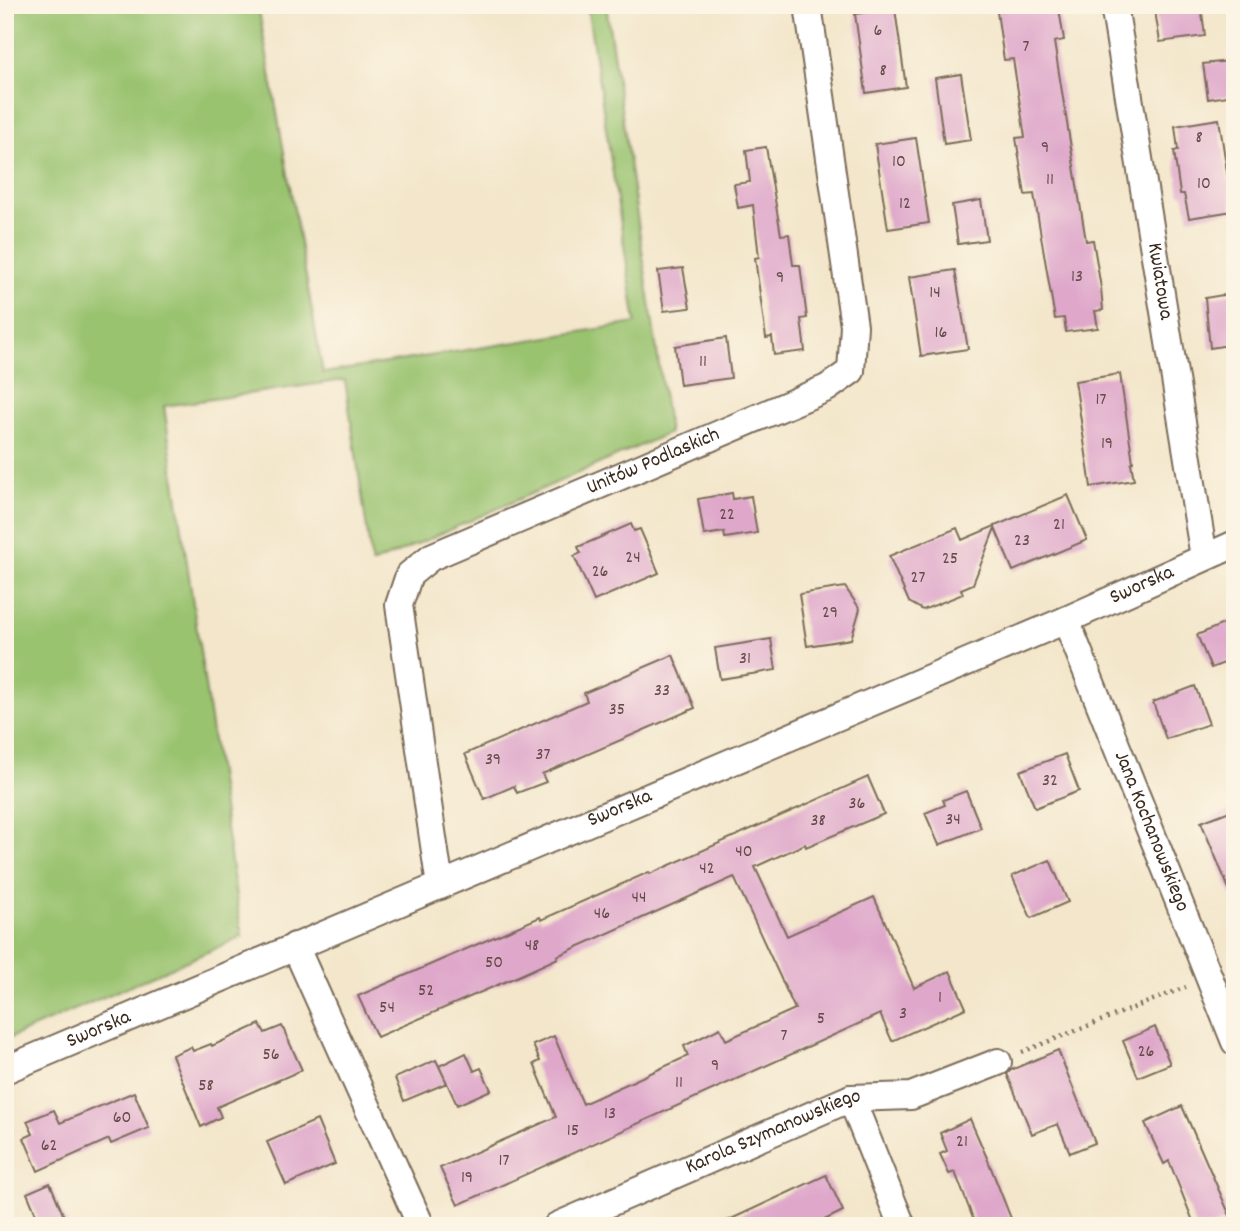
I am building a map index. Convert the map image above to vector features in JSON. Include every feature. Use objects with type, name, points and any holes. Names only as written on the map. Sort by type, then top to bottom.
[{"type":"street","name":"Unitów Podlaskich","points":[[440,886],[399,604],[409,575],[431,557],[827,388],[851,371],[854,326],[808,5]]},
{"type":"street","name":"Kwiatowa","points":[[1114,5],[1204,557]]},
{"type":"street","name":"Sworska","points":[[5,1070],[1066,620],[1235,544]]},
{"type":"street","name":"Jana Kochanowskiego","points":[[1066,620],[1235,1042]]},
{"type":"street","points":[[295,946],[421,1226]]},
{"type":"street","name":"Karola Szymanowskiego","points":[[557,1226],[851,1098],[911,1096],[998,1062]]},
{"type":"street","points":[[851,1098],[902,1226]]},
{"type":"path","points":[[998,1062],[1209,977]]},
{"type":"green space","points":[[5,5],[258,5],[323,373],[636,323],[587,5],[606,5],[669,433],[372,564],[345,380],[164,406],[242,937],[5,1040]]},
{"type":"building","points":[[996,5],[1044,5],[1045,11],[1059,9],[1064,40],[1054,42],[1086,241],[1093,240],[1101,288],[1103,310],[1095,311],[1098,328],[1066,332],[1064,318],[1055,319],[1034,194],[1025,195],[1016,138],[1025,137],[1013,59],[1004,60]]},
{"type":"building","points":[[1154,5],[1201,5],[1205,36],[1160,42]]},
{"type":"building","points":[[895,9],[906,87],[866,93],[855,14]]},
{"type":"building","points":[[1229,61],[1234,95],[1208,99],[1203,64]]},
{"type":"building","points":[[961,74],[971,140],[944,144],[935,78]]},
{"type":"building","points":[[1219,119],[1233,211],[1189,218],[1184,194],[1180,194],[1174,151],[1178,150],[1175,126]]},
{"type":"building","points":[[916,138],[929,223],[888,229],[875,144]]},
{"type":"building","points":[[766,147],[781,235],[789,234],[793,265],[800,265],[807,318],[801,319],[805,351],[774,355],[772,337],[766,338],[755,258],[759,257],[753,205],[738,208],[734,184],[750,182],[746,150]]},
{"type":"building","points":[[981,200],[987,240],[958,244],[952,205]]},
{"type":"building","points":[[683,268],[690,308],[664,311],[658,271]]},
{"type":"building","points":[[955,270],[968,349],[921,356],[909,277]]},
{"type":"building","points":[[1235,293],[1235,344],[1210,348],[1205,298]]},
{"type":"building","points":[[726,338],[731,378],[680,385],[675,346]]},
{"type":"building","points":[[1120,374],[1134,480],[1091,487],[1075,381]]},
{"type":"building","points":[[732,493],[733,499],[751,496],[757,533],[725,538],[724,532],[704,535],[698,499]]},
{"type":"building","points":[[1068,495],[1087,540],[1013,571],[995,528],[973,584],[961,589],[963,594],[923,610],[909,602],[889,556],[957,528],[962,540]]},
{"type":"building","points":[[631,524],[634,531],[640,529],[659,573],[594,601],[574,556],[581,553],[578,547]]},
{"type":"building","points":[[845,587],[860,609],[851,639],[807,646],[799,594]]},
{"type":"building","points":[[1235,619],[1235,659],[1211,668],[1197,635]]},
{"type":"building","points":[[771,639],[776,670],[720,679],[715,648]]},
{"type":"building","points":[[673,655],[695,708],[542,774],[546,782],[517,793],[514,786],[484,799],[465,754],[587,701],[584,693]]},
{"type":"building","points":[[1195,686],[1209,724],[1166,739],[1153,702]]},
{"type":"building","points":[[1065,754],[1079,791],[1035,808],[1020,771]]},
{"type":"building","points":[[868,777],[884,814],[806,847],[805,844],[755,867],[787,936],[874,897],[914,988],[950,971],[966,1008],[892,1041],[880,1014],[458,1205],[440,1168],[556,1117],[534,1064],[540,1061],[533,1045],[554,1036],[583,1104],[688,1056],[684,1046],[720,1028],[726,1040],[795,1009],[734,877],[557,956],[558,958],[523,974],[377,1037],[358,996],[540,917],[541,920],[649,872],[650,874]]},
{"type":"building","points":[[966,791],[981,828],[939,845],[925,813],[945,805],[943,800]]},
{"type":"building","points":[[1235,809],[1235,901],[1234,901],[1201,822]]},
{"type":"building","points":[[1050,860],[1068,902],[1031,918],[1012,876]]},
{"type":"building","points":[[260,1024],[265,1033],[282,1026],[302,1070],[217,1107],[221,1117],[201,1127],[172,1055],[191,1047],[193,1051],[211,1044],[212,1046]]},
{"type":"building","points":[[1155,1027],[1170,1064],[1138,1077],[1123,1041]]},
{"type":"building","points":[[1058,1050],[1095,1143],[1070,1153],[1058,1124],[1032,1134],[1007,1074]]},
{"type":"building","points":[[466,1053],[474,1071],[481,1068],[491,1090],[457,1105],[439,1066]]},
{"type":"building","points":[[436,1060],[447,1083],[404,1101],[395,1078]]},
{"type":"building","points":[[134,1092],[149,1128],[111,1144],[109,1139],[38,1171],[24,1138],[33,1134],[27,1121],[54,1110],[60,1123]]},
{"type":"building","points":[[1182,1106],[1231,1218],[1213,1226],[1195,1226],[1169,1161],[1164,1164],[1145,1123]]},
{"type":"building","points":[[970,1119],[1014,1226],[976,1226],[955,1172],[949,1174],[940,1154],[947,1151],[940,1133]]},
{"type":"building","points":[[317,1120],[335,1164],[286,1185],[267,1142]]},
{"type":"building","points":[[826,1175],[843,1211],[812,1226],[716,1226]]},
{"type":"building","points":[[50,1183],[68,1226],[41,1226],[27,1193]]}]
